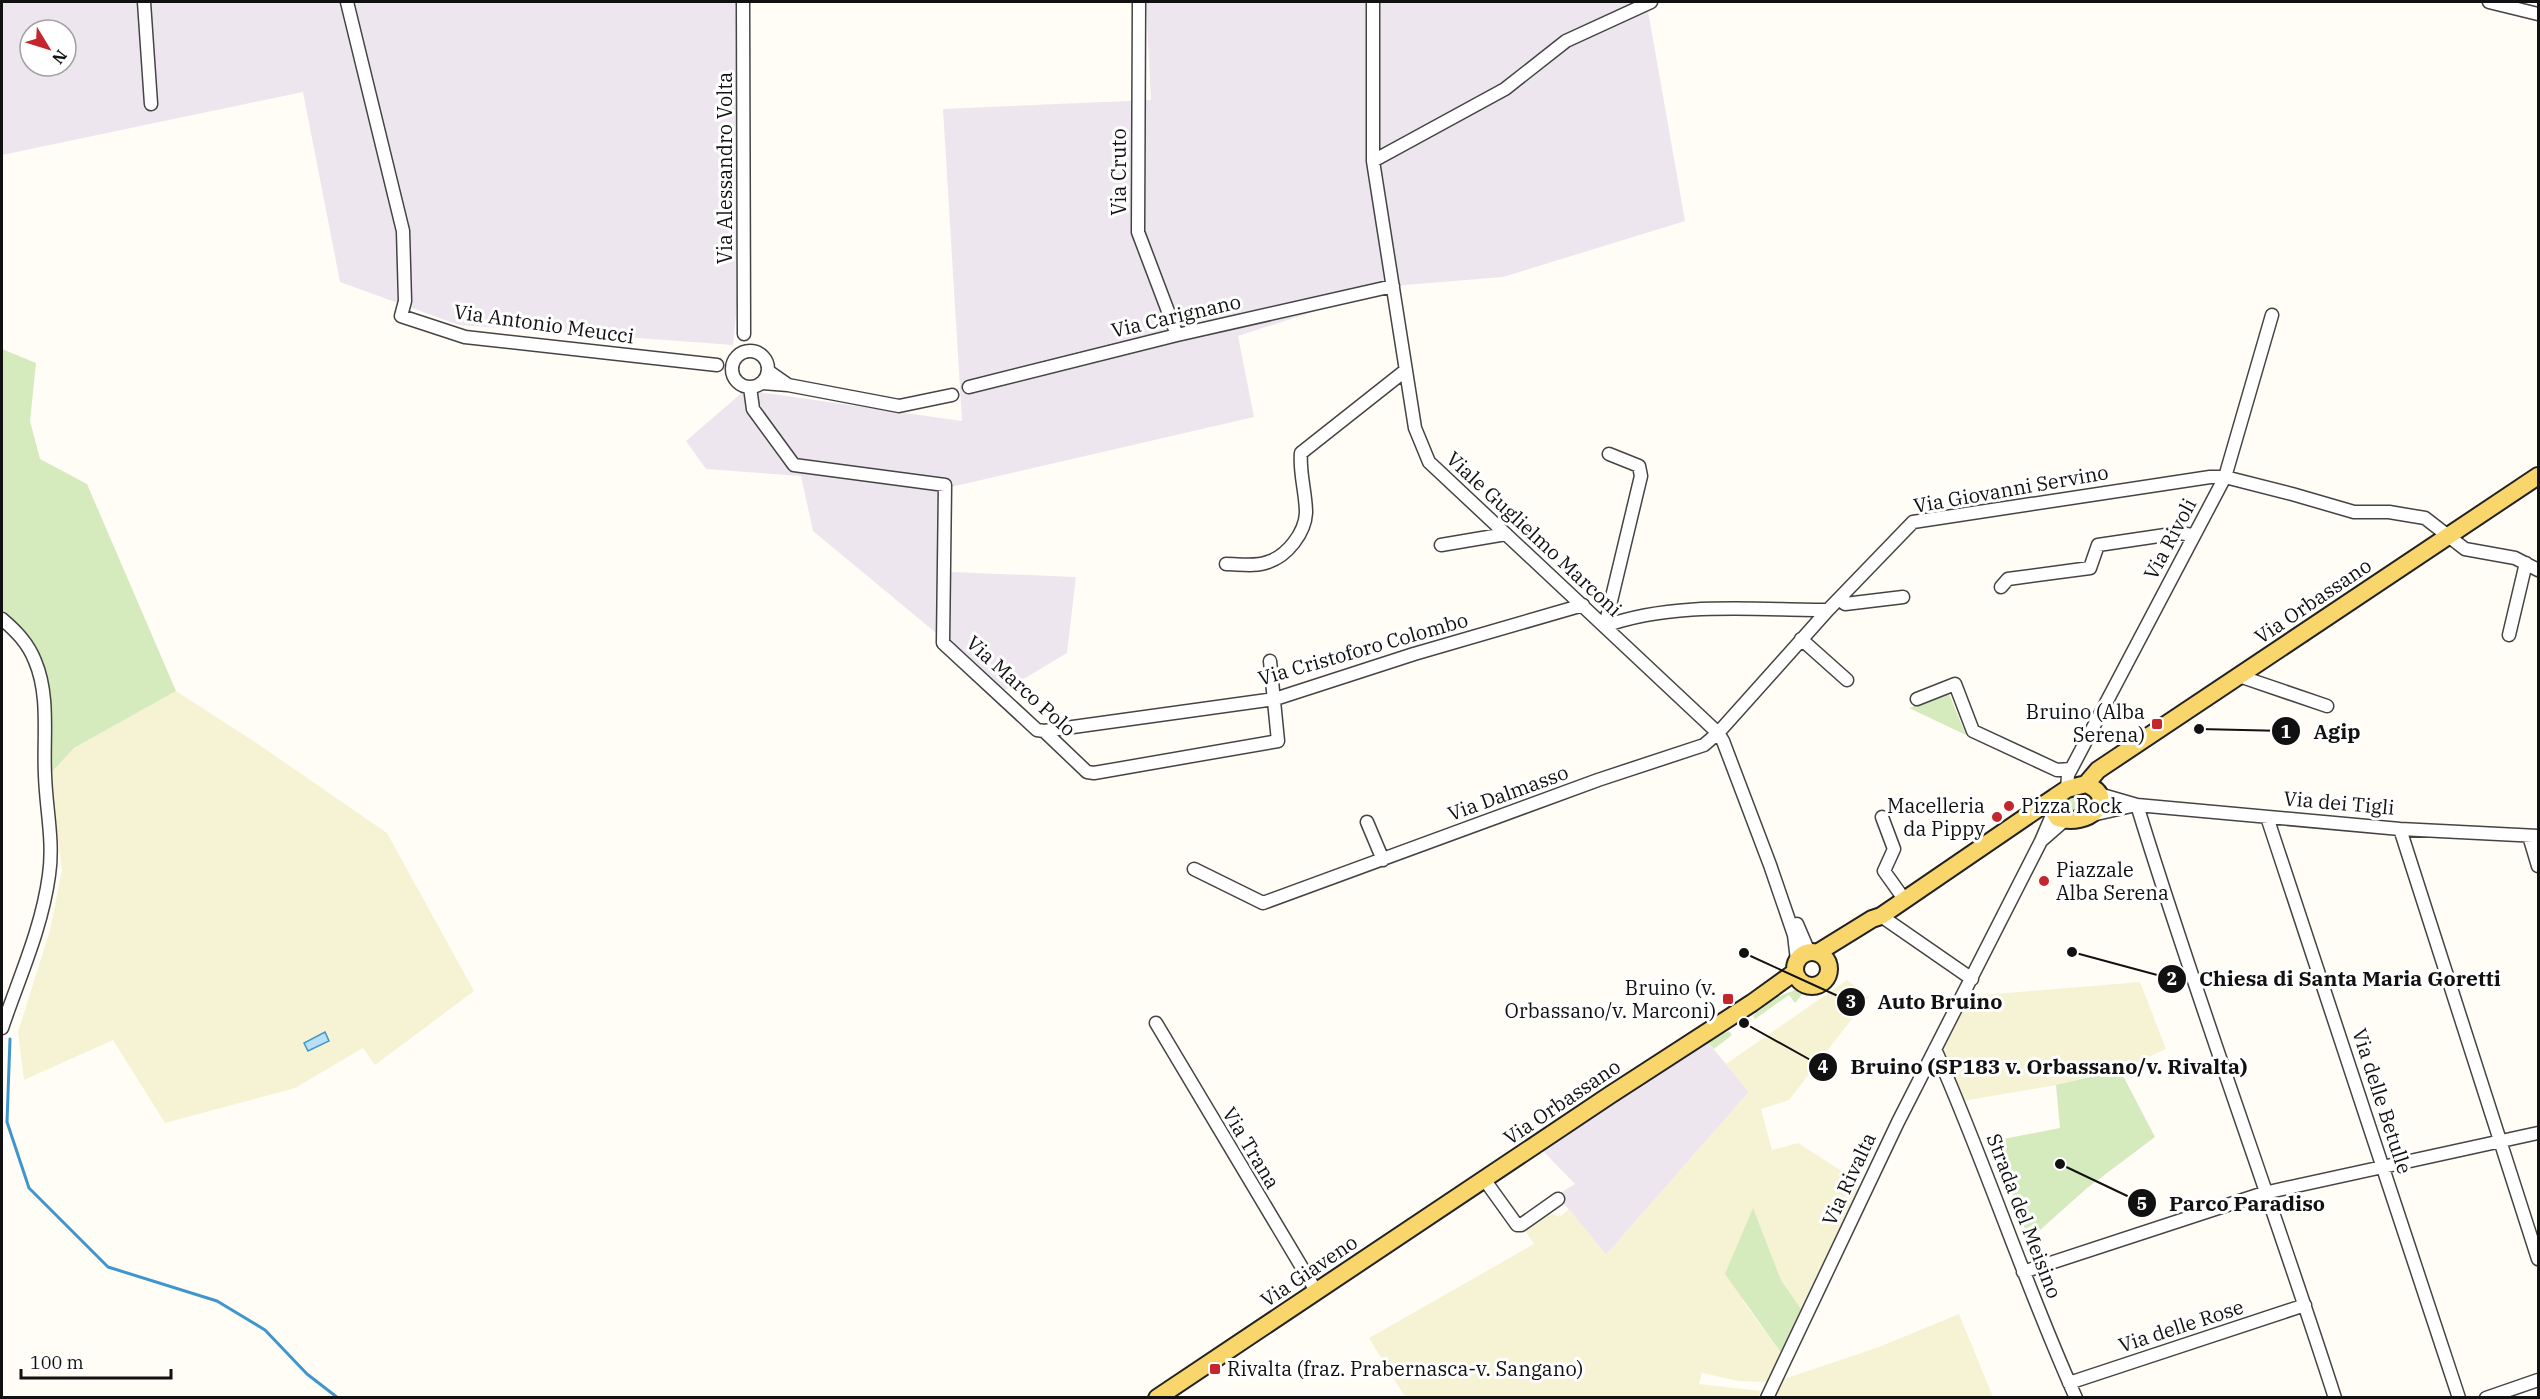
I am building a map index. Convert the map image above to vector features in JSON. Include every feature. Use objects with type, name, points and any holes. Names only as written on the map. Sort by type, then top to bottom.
[{"type":"main road","name":"Via Orbassano","points":[[1484,1179],[1808,964],[1835,954],[1904,899],[2008,831],[2024,817],[2060,805],[2094,789],[2112,763],[2538,476]]},
{"type":"main road","name":"Via Orbassano","points":[[2060,805],[2077,820],[2092,815],[2099,805],[2094,789]]},
{"type":"main road","name":"Via Giaveno","points":[[1168,1395],[1316,1291],[1484,1179]]},
{"type":"street","points":[[144,2],[151,104]]},
{"type":"street","name":"Via Antonio Meucci","points":[[347,2],[403,231],[405,301],[402,316],[465,337],[717,366],[735,362]]},
{"type":"street","name":"Via Alessandro Volta","points":[[735,362],[744,334],[743,2]]},
{"type":"street","name":"Via Cruto","points":[[1138,2],[1138,232],[1177,335]]},
{"type":"street","name":"Viale Guglielmo Marconi","points":[[1373,2],[1373,161],[1415,428],[1428,462],[1718,733],[1808,964]]},
{"type":"street","points":[[1373,161],[1505,89],[1566,41],[1651,2]]},
{"type":"street","points":[[2489,2],[2538,14]]},
{"type":"street","name":"Via Carignano","points":[[969,387],[1177,335],[1393,286]]},
{"type":"street","name":"Via Rivoli","points":[[2060,805],[2071,769],[2225,477],[2272,315]]},
{"type":"street","points":[[744,334],[766,360],[768,371],[788,385]]},
{"type":"street","points":[[757,352],[751,350],[735,362],[740,384],[788,385],[899,406],[952,395]]},
{"type":"street","points":[[1226,564],[1266,563],[1279,557],[1292,544],[1303,528],[1306,513],[1301,453],[1406,370]]},
{"type":"street","points":[[756,385],[768,371]]},
{"type":"street","name":"Via Marco Polo","points":[[756,385],[753,409],[794,465],[945,485],[944,643],[1037,730],[1044,731],[1087,772],[1094,773],[1278,741],[1270,661]]},
{"type":"street","points":[[1605,626],[1641,476],[1639,466],[1609,454]]},
{"type":"street","name":"Via Giovanni Servino","points":[[1828,610],[1913,522],[2210,477],[2225,477],[2354,512],[2389,512],[2425,518],[2465,549],[2515,558],[2538,570]]},
{"type":"street","points":[[2001,587],[2008,579],[2090,568],[2098,545],[2179,533],[2193,535]]},
{"type":"street","points":[[1441,545],[1506,534]]},
{"type":"street","points":[[2509,635],[2526,563]]},
{"type":"street","points":[[1839,599],[1845,604],[1904,597]]},
{"type":"street","name":"Via Cristoforo Colombo","points":[[1044,731],[1275,699],[1414,654],[1583,605]]},
{"type":"street","points":[[1605,626],[1632,616],[1691,609],[1828,610]]},
{"type":"street","name":"Via Dalmasso","points":[[1194,868],[1263,903],[1598,780],[1704,745],[1718,733],[1828,610]]},
{"type":"street","points":[[2,619],[21,635],[35,660],[43,688],[45,776],[52,846],[49,876],[39,924],[2,1028]]},
{"type":"street","points":[[1801,639],[1847,680]]},
{"type":"street","points":[[2240,676],[2327,706]]},
{"type":"street","points":[[1917,699],[1955,684],[1973,731],[2057,770],[2071,769],[2094,789]]},
{"type":"street","name":"Via dei Tigli","points":[[2094,789],[2137,805],[2400,828],[2534,836]]},
{"type":"street","name":"Via Rivalta","points":[[1767,1398],[1898,1122],[2060,805]]},
{"type":"street","points":[[2137,805],[2264,1193],[2305,1305],[2335,1398]]},
{"type":"street","name":"Via dei Tigli","points":[[2092,815],[2137,805]]},
{"type":"street","points":[[1882,817],[1894,849],[1884,871],[1904,899]]},
{"type":"street","name":"Via delle Betulle","points":[[2267,817],[2384,1165],[2459,1398]]},
{"type":"street","points":[[1367,822],[1383,860]]},
{"type":"street","points":[[2400,828],[2538,1259]]},
{"type":"street","points":[[2534,836],[2538,866]]},
{"type":"street","points":[[1881,916],[1972,979]]},
{"type":"street","name":"Via Trana","points":[[1156,1023],[1316,1291]]},
{"type":"street","name":"Strada del Meisino","points":[[1935,1049],[1960,1105],[2023,1272],[2076,1398]]},
{"type":"street","points":[[2023,1272],[2264,1193],[2538,1133]]},
{"type":"street","points":[[1484,1179],[1517,1225],[1521,1225],[1558,1199]]},
{"type":"street","name":"Via delle Rose","points":[[2069,1383],[2305,1305]]},
{"type":"street","points":[[2486,1398],[2538,1380]]},
{"type":"shaded area","points":[[2,2],[741,2],[737,304],[733,345],[459,325],[340,282],[303,92],[2,155]]},
{"type":"shaded area","points":[[1146,2],[1651,2],[1647,5],[1685,221],[1503,277],[1393,286],[1238,336],[1254,417],[947,488],[951,572],[1076,577],[1067,653],[1005,690],[813,531],[801,476],[706,469],[686,441],[745,390],[962,421],[943,109],[1151,100]]},
{"type":"shaded area","points":[[176,691],[258,744],[387,833],[474,991],[375,1065],[363,1048],[295,1088],[165,1123],[113,1040],[24,1080],[18,1032],[50,930],[62,870],[50,774],[74,748]]},
{"type":"shaded area","points":[[1847,980],[1869,997],[1789,1100],[1761,1109],[1772,1150],[1798,1143],[1848,1175],[1858,1191],[1801,1309],[1781,1280],[1753,1209],[1743,1301],[1781,1353],[1767,1382],[1739,1381],[1702,1373],[1699,1384],[1761,1391],[1758,1397],[1405,1397],[1369,1338],[1534,1244],[1524,1229],[1547,1211],[1560,1217],[1569,1209],[1606,1255],[1749,1092],[1726,1064]]},
{"type":"shaded area","points":[[2140,982],[2166,1049],[2120,1070],[2056,1085],[1963,1101],[1944,1062],[1943,1050],[1972,992],[1982,995]]},
{"type":"shaded area","points":[[1707,1041],[1749,1092],[1606,1255],[1557,1195],[1575,1184],[1543,1151]]},
{"type":"shaded area","points":[[1959,1314],[1993,1397],[1773,1398],[1781,1380],[1879,1347]]},
{"type":"green space","points":[[2,349],[36,363],[30,421],[40,459],[87,484],[176,691],[74,748],[50,774],[47,675],[31,638],[2,613]]},
{"type":"green space","points":[[1949,694],[1966,735],[1909,708]]},
{"type":"green space","points":[[2072,797],[2084,797],[2089,800],[2089,805],[2078,811],[2061,810],[2060,803]]},
{"type":"green space","points":[[1800,989],[1803,993],[1795,1003],[1789,995],[1755,1019],[1753,1016],[1775,999]]},
{"type":"green space","points":[[1729,1031],[1732,1035],[1714,1049],[1707,1041]]},
{"type":"green space","points":[[2120,1070],[2155,1137],[2087,1188],[2029,1240],[1993,1141],[2060,1128],[2056,1085]]},
{"type":"green space","points":[[1753,1208],[1781,1280],[1801,1309],[1781,1353],[1725,1274]]},
{"type":"water","points":[[325,1032],[329,1041],[308,1051],[304,1043]]},
{"type":"waterway","points":[[10,1039],[7,1122],[29,1188],[108,1267],[217,1301],[265,1330],[307,1374],[338,1398]]},
{"type":"place","name":"Bruino (Alba Serena)","points":[[2157,724]]},
{"type":"place","name":"Agip","points":[[2199,729]]},
{"type":"place","name":"Pizza Rock","points":[[2009,806]]},
{"type":"place","name":"Macelleria da Pippy","points":[[1997,817]]},
{"type":"place","name":"Piazzale Alba Serena","points":[[2044,881]]},
{"type":"place","name":"Chiesa di Santa Maria Goretti","points":[[2072,952]]},
{"type":"place","name":"Auto Bruino","points":[[1744,953]]},
{"type":"place","name":"Bruino (v. Orbassano/v. Marconi)","points":[[1728,999]]},
{"type":"place","name":"Bruino (SP183 v. Orbassano/v. Rivalta)","points":[[1744,1023]]},
{"type":"place","name":"Parco Paradiso","points":[[2060,1164]]},
{"type":"place","name":"Rivalta (fraz. Prabernasca-v. Sangano)","points":[[1215,1369]]}]
